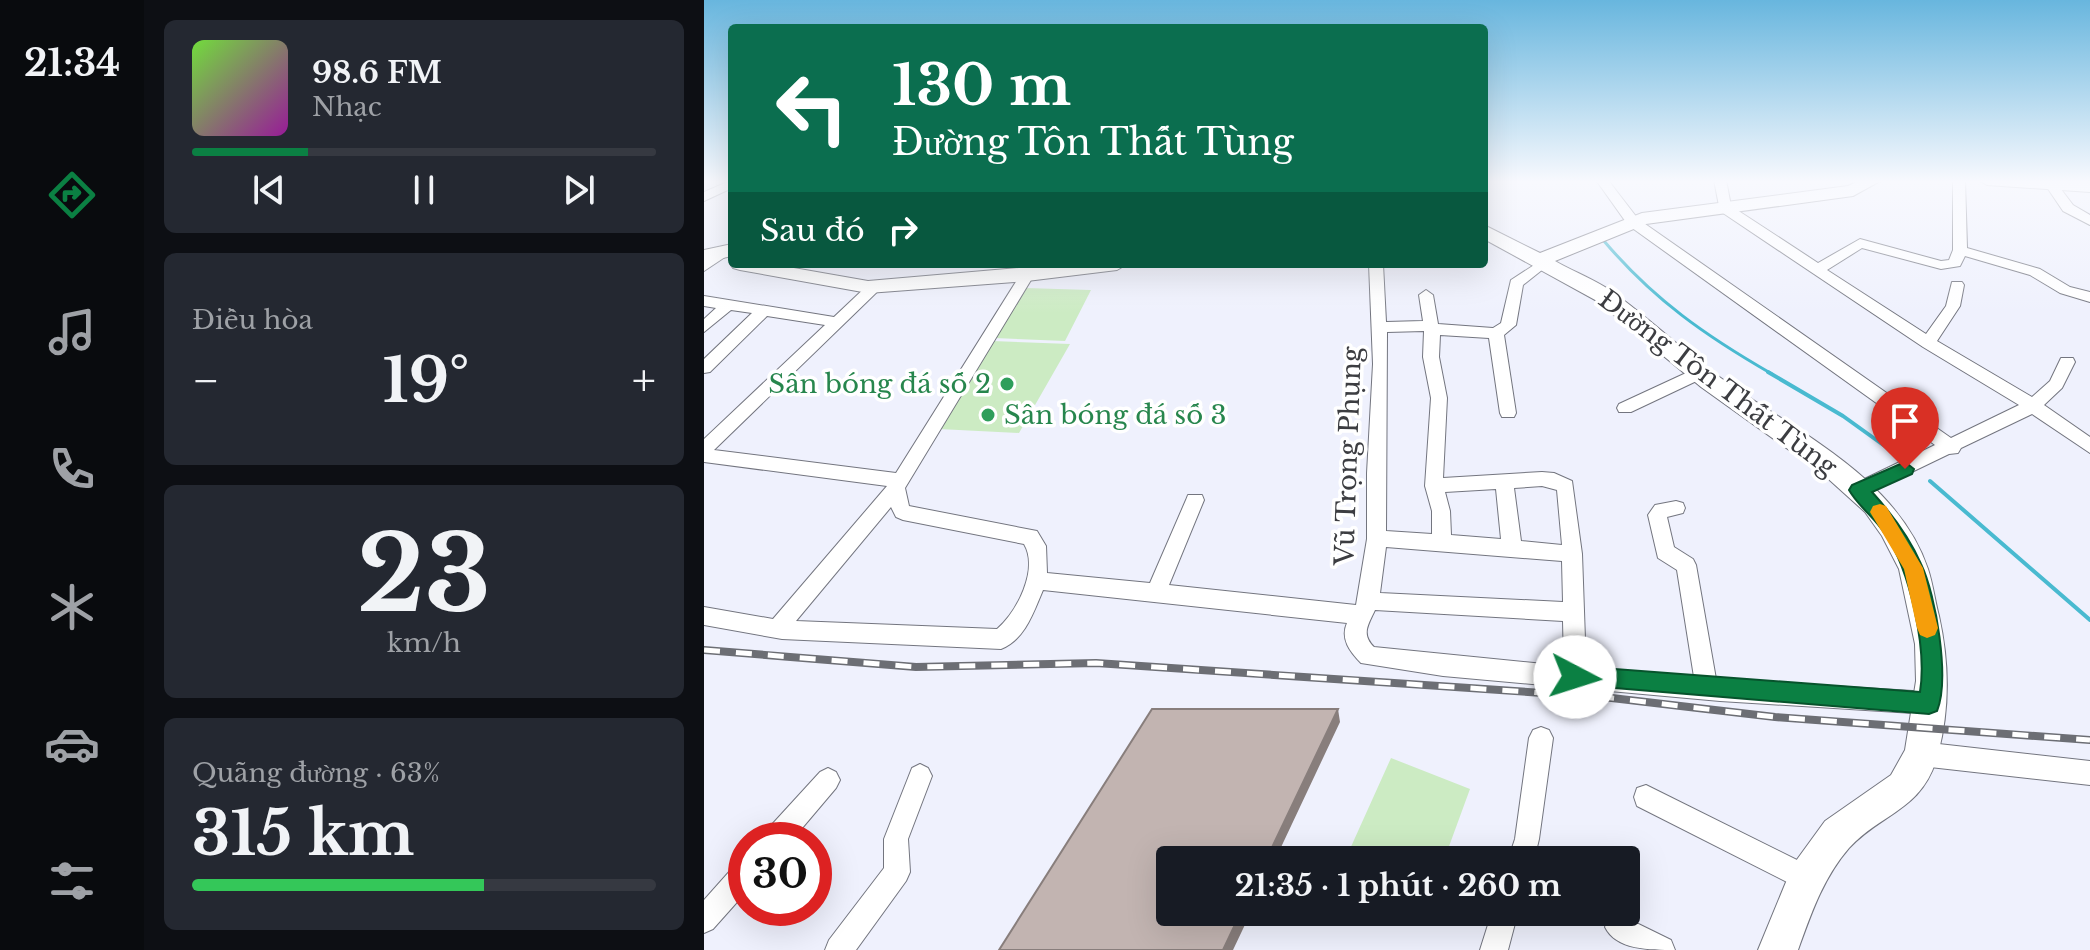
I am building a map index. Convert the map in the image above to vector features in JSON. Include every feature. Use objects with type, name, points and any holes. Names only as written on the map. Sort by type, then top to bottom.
[{"type":"street","points":[[1381,327],[1496,333],[1508,325],[1516,283],[1543,261],[1628,224]]},
{"type":"street","points":[[1636,224],[1952,448]]},
{"type":"street","points":[[1749,224],[1928,343],[2033,406],[2090,446]]},
{"type":"street","points":[[1817,270],[1860,243],[1941,265],[1955,263],[1960,250],[1960,224]]},
{"type":"street","name":"Đường Tôn Thất Tùng","points":[[1488,233],[1604,296],[1699,373],[1833,468],[1858,490],[1892,528],[1913,568],[1930,644],[1932,681],[1921,754],[1903,787],[1838,834],[1806,878],[1778,950]]},
{"type":"street","points":[[1960,250],[2035,272],[2065,290],[2090,297]]},
{"type":"street","points":[[760,268],[845,285],[875,286],[1027,275],[1057,268]]},
{"type":"street","name":"Vũ Trọng Phụng","points":[[1376,268],[1381,327],[1377,539],[1365,608],[1355,629],[1357,644],[1369,656],[1429,665],[1929,703]]},
{"type":"street","points":[[777,629],[919,454],[1027,275]]},
{"type":"street","points":[[1928,343],[1953,306],[1957,285]]},
{"type":"street","points":[[704,449],[875,286]]},
{"type":"street","points":[[1426,295],[1431,357],[1439,398],[1434,486],[1441,511],[1442,542]]},
{"type":"street","points":[[704,301],[837,322]]},
{"type":"street","points":[[704,327],[727,306]]},
{"type":"street","points":[[704,368],[762,312]]},
{"type":"street","points":[[1496,333],[1508,413]]},
{"type":"street","points":[[1858,490],[1952,448],[2033,406],[2053,388],[2067,362]]},
{"type":"street","points":[[1625,408],[1699,373]]},
{"type":"street","points":[[704,455],[887,478],[896,486],[896,501],[903,512],[1030,537],[1038,549],[1035,580],[1018,625],[1001,639],[777,629],[704,616]]},
{"type":"street","points":[[1434,486],[1542,479],[1563,483],[1572,554],[1575,677]]},
{"type":"street","points":[[1504,481],[1512,548]]},
{"type":"street","points":[[1156,592],[1195,500]]},
{"type":"street","points":[[1676,508],[1662,510],[1657,515],[1665,552],[1683,562],[1687,570],[1707,688]]},
{"type":"street","points":[[1377,539],[1572,554]]},
{"type":"street","points":[[1035,580],[1365,608],[1572,612]]},
{"type":"street","points":[[1525,846],[1541,738]]},
{"type":"street","points":[[1921,754],[2090,773]]},
{"type":"street","points":[[839,950],[897,872],[896,839],[920,776]]},
{"type":"street","points":[[791,822],[828,780]]},
{"type":"street","points":[[1646,797],[1806,878]]},
{"type":"street","points":[[704,920],[728,893]]},
{"type":"street","points":[[1494,950],[1501,926]]},
{"type":"street","points":[[1618,927],[1661,950]]},
{"type":"green space","points":[[1025,288],[1091,290],[1065,341],[994,338]]},
{"type":"green space","points":[[992,341],[1070,344],[1019,433],[939,429]]},
{"type":"green space","points":[[1391,758],[1470,789],[1449,846],[1351,846]]},
{"type":"building","points":[[1152,709],[1338,709],[1273,846],[1156,846],[1156,926],[1234,926],[1223,950],[999,950]]},
{"type":"waterway","points":[[1604,241],[1642,281],[1682,315],[1772,374]]},
{"type":"waterway","points":[[1768,372],[1843,416],[1907,462]]},
{"type":"waterway","points":[[1930,481],[2090,620]]},
{"type":"railway","points":[[704,650],[916,667],[1096,663],[1603,697],[1775,717],[2090,740]]},
{"type":"slow traffic","points":[[1880,512],[1904,547],[1913,568],[1927,628]]},
{"type":"place","name":"Sân bóng đá số 2","points":[[1007,384]]},
{"type":"place","name":"Sân bóng đá số 3","points":[[988,415]]},
{"type":"route","points":[[1575,677],[1929,703],[1932,681],[1930,644],[1923,601],[1913,568],[1892,528],[1874,504],[1858,490],[1905,469]]}]
